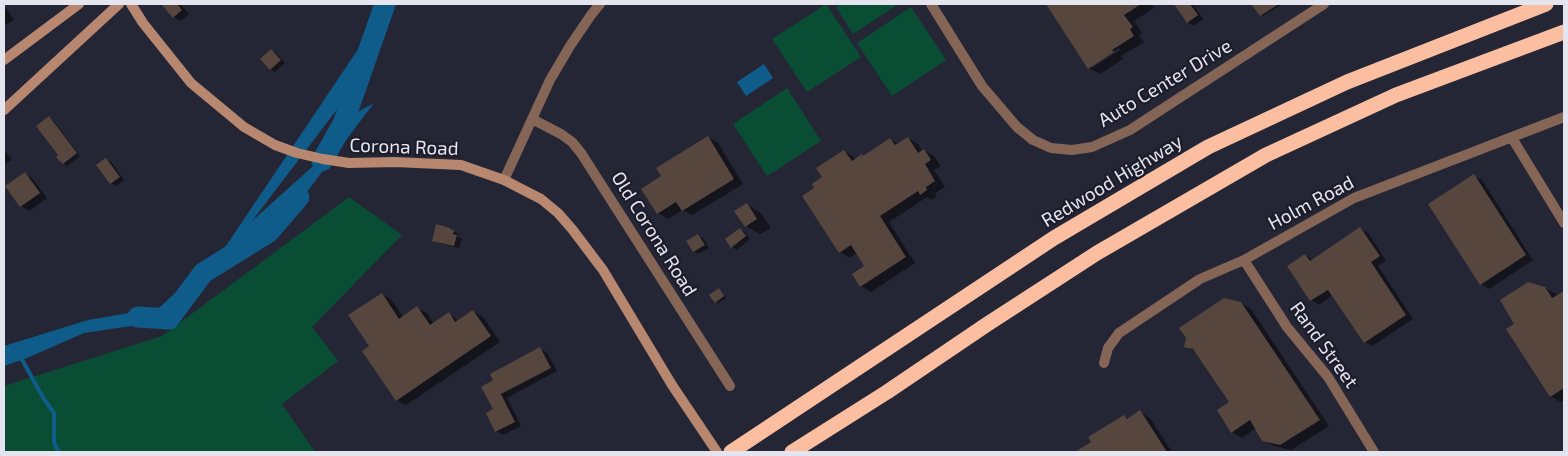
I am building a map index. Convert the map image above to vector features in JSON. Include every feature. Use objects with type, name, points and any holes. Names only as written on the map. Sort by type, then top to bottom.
[{"type":"highway","name":"Redwood Highway","points":[[731,452],[1054,238],[1208,147],[1347,82],[1546,4]]},
{"type":"highway","points":[[792,452],[887,392],[1097,253],[1266,155],[1396,95],[1564,32]]},
{"type":"main road","points":[[4,60],[78,4]]},
{"type":"main road","points":[[4,110],[119,4]]},
{"type":"main road","name":"Corona Road","points":[[131,4],[143,23],[191,83],[244,128],[275,145],[297,153],[349,163],[395,162],[461,165],[504,180],[541,199],[572,228],[603,270],[672,385],[717,452]]},
{"type":"street","points":[[504,180],[550,80],[570,46],[600,4]]},
{"type":"street","name":"Auto Center Drive","points":[[931,4],[982,86],[1017,127],[1034,140],[1051,148],[1072,150],[1092,147],[1130,130],[1324,4]]},
{"type":"street","name":"Holm Road","points":[[1104,363],[1108,348],[1119,333],[1200,279],[1244,260],[1354,198],[1564,117]]},
{"type":"street","name":"Old Corona Road","points":[[532,119],[561,134],[572,142],[581,153],[730,386]]},
{"type":"street","points":[[1512,138],[1564,223]]},
{"type":"street","name":"Rand Street","points":[[1244,260],[1287,327],[1328,377],[1374,452]]},
{"type":"green space","points":[[826,4],[861,57],[807,92],[772,39]]},
{"type":"green space","points":[[840,4],[899,4],[853,34],[836,7]]},
{"type":"green space","points":[[911,7],[946,60],[892,96],[857,43]]},
{"type":"green space","points":[[787,88],[821,141],[767,176],[733,124]]},
{"type":"green space","points":[[349,197],[402,235],[312,327],[338,361],[282,404],[315,452],[4,452],[4,386],[162,336]]},
{"type":"water","points":[[385,4],[392,4],[367,70],[252,221],[312,167],[354,114],[374,103],[294,209],[225,259],[165,321],[84,333],[4,366],[4,346],[88,320],[159,308],[226,246],[381,15]]},
{"type":"water","points":[[764,64],[773,78],[746,96],[737,82]]},
{"type":"building","points":[[161,4],[177,4],[182,10],[173,18]]},
{"type":"building","points":[[1046,4],[1141,4],[1124,15],[1133,27],[1130,29],[1134,36],[1088,69]]},
{"type":"building","points":[[1174,4],[1190,4],[1198,15],[1187,23]]},
{"type":"building","points":[[1251,4],[1279,4],[1260,16]]},
{"type":"building","points":[[271,49],[281,60],[270,70],[260,59]]},
{"type":"building","points":[[49,116],[77,153],[63,164],[56,157],[58,155],[36,126]]},
{"type":"building","points":[[708,136],[734,179],[682,211],[676,202],[657,214],[641,189],[661,176],[656,168]]},
{"type":"building","points":[[908,137],[918,153],[924,149],[931,160],[925,164],[935,181],[926,187],[927,190],[920,195],[918,191],[880,216],[906,257],[860,287],[852,274],[864,266],[851,245],[839,253],[802,196],[814,188],[812,184],[822,177],[816,168],[844,150],[852,161],[890,138],[895,145]]},
{"type":"building","points":[[106,158],[120,177],[110,184],[96,165]]},
{"type":"building","points":[[25,172],[40,193],[20,207],[5,186]]},
{"type":"building","points":[[1474,174],[1526,255],[1480,285],[1428,204]]},
{"type":"building","points":[[747,203],[757,219],[745,227],[734,211]]},
{"type":"building","points":[[436,224],[454,230],[453,234],[457,235],[454,246],[432,241]]},
{"type":"building","points":[[1360,227],[1380,256],[1371,262],[1406,315],[1364,343],[1328,290],[1310,301],[1287,266],[1305,254],[1310,261]]},
{"type":"building","points":[[740,228],[746,236],[731,248],[725,239]]},
{"type":"building","points":[[698,234],[705,245],[693,252],[686,241]]},
{"type":"building","points":[[1528,282],[1545,287],[1552,298],[1564,291],[1564,388],[1550,397],[1506,329],[1514,324],[1500,300]]},
{"type":"building","points":[[719,288],[724,296],[715,303],[709,295]]},
{"type":"building","points":[[382,293],[399,319],[417,306],[430,325],[449,312],[455,322],[473,310],[491,336],[396,401],[362,351],[369,346],[348,315]]},
{"type":"building","points":[[1224,298],[1241,302],[1320,420],[1280,445],[1262,441],[1250,420],[1231,433],[1217,410],[1229,402],[1193,349],[1184,347],[1186,338],[1179,328]]},
{"type":"building","points":[[540,347],[551,368],[501,394],[515,422],[495,432],[486,413],[493,409],[481,387],[493,380],[490,374]]},
{"type":"building","points":[[1140,410],[1167,452],[1075,452],[1091,442],[1088,437],[1124,415],[1127,419]]},
{"type":"waterway","points":[[322,161],[343,124],[385,4]]},
{"type":"waterway","points":[[138,317],[169,319],[203,273],[269,232],[299,197]]},
{"type":"waterway","points":[[20,356],[54,413],[54,443],[59,452]]}]
